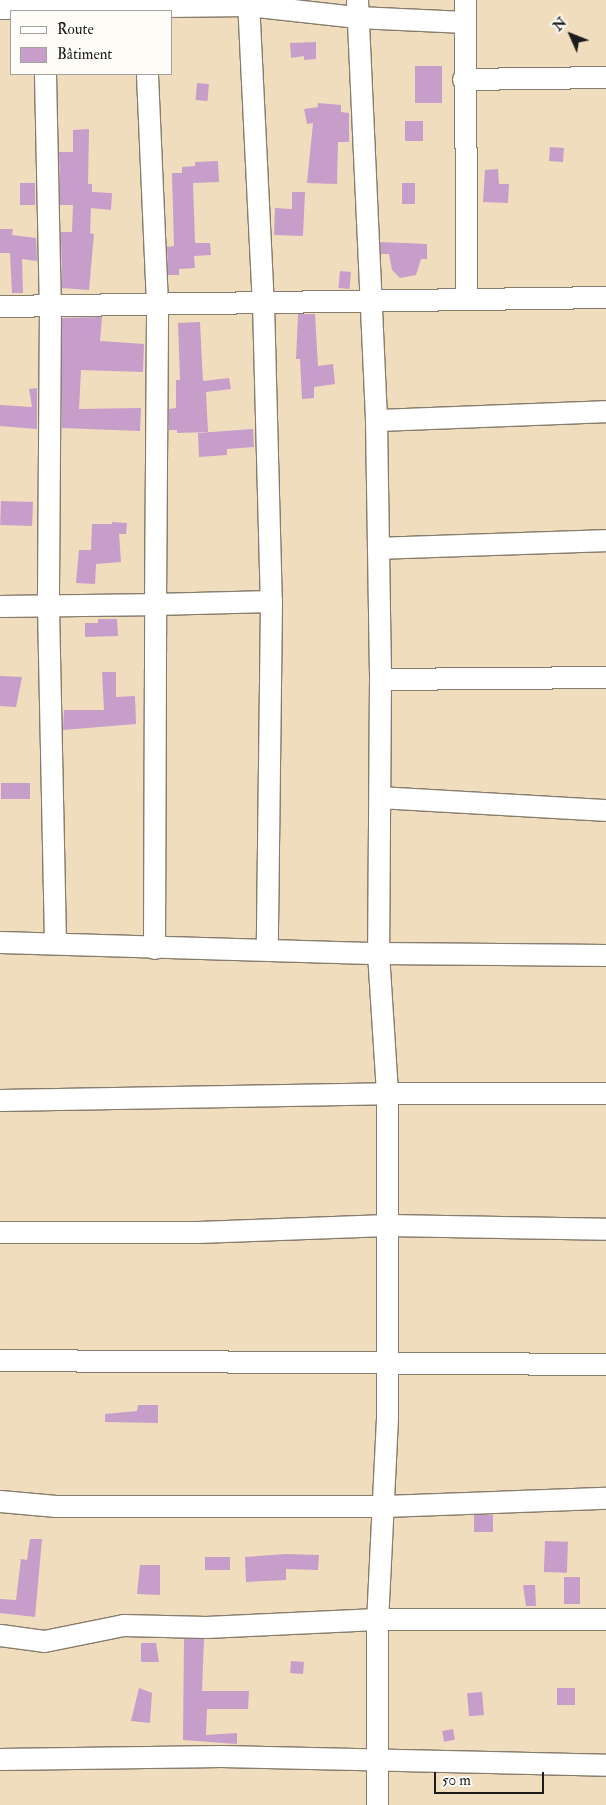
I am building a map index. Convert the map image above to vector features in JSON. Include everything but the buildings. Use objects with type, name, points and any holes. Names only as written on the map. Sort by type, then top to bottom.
[{"type":"street","points":[[465,0],[463,78],[466,298]]},
{"type":"street","points":[[0,8],[248,2],[357,9],[465,22]]},
{"type":"street","points":[[248,2],[263,303],[271,601],[267,948]]},
{"type":"street","points":[[357,9],[376,420],[380,679],[378,953],[387,1093],[388,1365],[384,1506],[378,1619],[377,1805]]},
{"type":"street","points":[[45,75],[50,305],[48,607],[55,943]]},
{"type":"street","points":[[147,75],[157,304],[154,948]]},
{"type":"street","points":[[463,78],[606,77]]},
{"type":"street","points":[[0,306],[606,297]]},
{"type":"street","points":[[376,420],[606,411]]},
{"type":"street","points":[[378,548],[606,540]]},
{"type":"street","points":[[0,606],[48,607],[271,601]]},
{"type":"street","points":[[380,679],[606,676]]},
{"type":"street","points":[[380,797],[606,810]]},
{"type":"street","points":[[0,942],[154,948],[267,948],[378,953],[606,955]]},
{"type":"street","points":[[0,1100],[387,1093],[606,1093]]},
{"type":"street","points":[[0,1232],[198,1232],[387,1225],[606,1229]]},
{"type":"street","points":[[0,1360],[388,1365],[606,1364]]},
{"type":"street","points":[[0,1502],[56,1506],[384,1506],[606,1498]]},
{"type":"street","points":[[0,1635],[44,1641],[123,1624],[206,1627],[378,1619],[606,1619]]},
{"type":"street","points":[[0,1759],[221,1756],[606,1765]]}]
